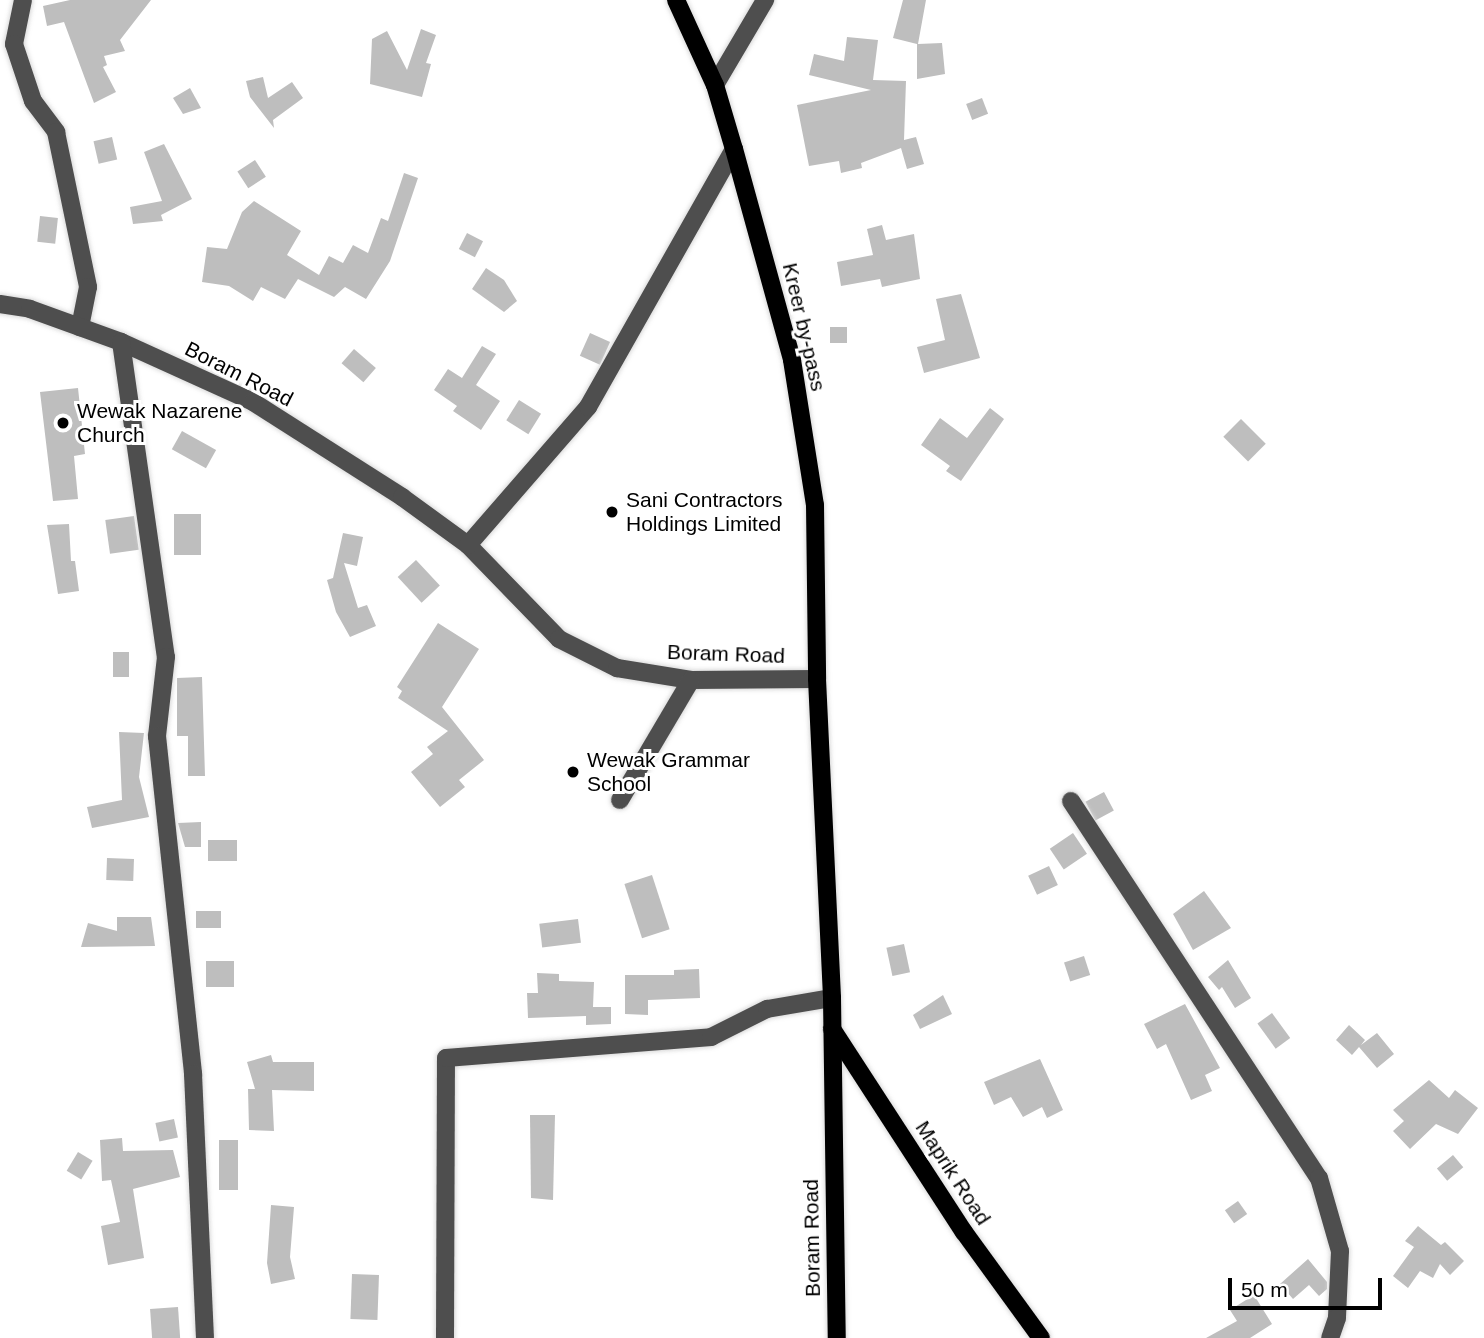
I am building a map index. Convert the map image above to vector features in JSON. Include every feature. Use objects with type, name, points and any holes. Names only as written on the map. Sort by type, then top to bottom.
[{"type":"main road","name":"Kreer by-pass","points":[[676,0],[715,85],[792,360],[815,505],[817,679]]},
{"type":"main road","name":"Boram Road","points":[[817,679],[832,998],[837,1338]]},
{"type":"main road","name":"Maprik Road","points":[[832,1029],[964,1233],[1041,1338]]},
{"type":"street","points":[[23,0],[14,44],[33,101],[56,132],[88,287],[80,327]]},
{"type":"street","points":[[715,85],[765,0]]},
{"type":"street","points":[[468,545],[588,407],[734,149]]},
{"type":"street","name":"Boram Road","points":[[0,304],[121,342],[253,402],[402,497],[468,545],[559,639],[617,668],[691,680],[817,679]]},
{"type":"street","points":[[121,342],[166,657],[157,736],[193,1074],[205,1338]]},
{"type":"street","points":[[620,800],[691,680]]},
{"type":"street","points":[[1072,800],[1319,1178],[1340,1251],[1337,1318],[1331,1338]]},
{"type":"street","points":[[445,1338],[446,1058],[711,1037],[767,1009],[832,998]]},
{"type":"building","points":[[70,0],[151,0],[120,40],[125,51],[104,56],[107,65],[103,67],[116,92],[94,103],[64,22],[47,26],[43,6]]},
{"type":"building","points":[[903,0],[926,0],[918,44],[942,43],[945,74],[917,79],[917,44],[893,38]]},
{"type":"building","points":[[421,29],[436,35],[426,63],[431,64],[422,97],[370,84],[372,39],[387,31],[407,70]]},
{"type":"building","points":[[847,37],[878,40],[873,80],[906,81],[904,140],[916,137],[924,164],[907,169],[901,148],[861,163],[862,168],[841,173],[839,161],[809,166],[797,105],[871,90],[809,75],[814,54],[844,61]]},
{"type":"building","points":[[263,77],[268,98],[292,82],[303,98],[273,120],[274,128],[250,97],[246,81]]},
{"type":"building","points":[[190,88],[201,108],[183,114],[173,98]]},
{"type":"building","points":[[982,98],[988,114],[972,120],[966,104]]},
{"type":"building","points":[[112,137],[117,159],[99,164],[93,141]]},
{"type":"building","points":[[164,144],[192,199],[161,215],[163,221],[133,224],[130,207],[162,201],[144,152]]},
{"type":"building","points":[[255,160],[266,177],[248,188],[237,171]]},
{"type":"building","points":[[404,173],[418,178],[390,261],[366,299],[345,287],[334,297],[298,279],[285,299],[261,287],[253,301],[229,286],[202,282],[207,247],[227,249],[242,212],[254,201],[301,231],[287,255],[319,275],[329,256],[343,263],[353,245],[368,253],[381,218],[388,221]]},
{"type":"building","points":[[40,216],[58,218],[55,244],[37,242]]},
{"type":"building","points":[[882,225],[886,240],[914,234],[920,279],[882,287],[880,279],[841,286],[837,262],[873,255],[867,229]]},
{"type":"building","points":[[467,233],[483,241],[475,257],[459,249]]},
{"type":"building","points":[[486,268],[504,280],[517,301],[504,312],[472,289]]},
{"type":"building","points":[[961,294],[980,358],[924,373],[917,347],[945,340],[936,299]]},
{"type":"building","points":[[830,327],[847,327],[847,343],[830,343]]},
{"type":"building","points":[[590,333],[610,342],[600,365],[580,356]]},
{"type":"building","points":[[482,346],[496,354],[476,385],[500,401],[481,430],[453,411],[457,406],[434,390],[448,369],[462,378]]},
{"type":"building","points":[[354,349],[376,368],[363,382],[342,363]]},
{"type":"building","name":"Wewak Nazarene Church","points":[[78,388],[85,454],[74,456],[78,499],[53,501],[40,392]]},
{"type":"building","points":[[519,400],[541,414],[528,434],[506,420]]},
{"type":"building","points":[[990,408],[1004,419],[961,481],[946,471],[950,466],[921,445],[940,418],[967,438]]},
{"type":"building","points":[[1241,419],[1266,444],[1248,461],[1223,437]]},
{"type":"building","points":[[182,431],[216,450],[206,468],[172,449]]},
{"type":"building","points":[[174,514],[201,514],[201,555],[174,555]]},
{"type":"building","points":[[134,516],[139,550],[110,554],[105,520]]},
{"type":"building","points":[[69,524],[71,561],[75,561],[79,591],[58,594],[47,525]]},
{"type":"building","points":[[343,533],[363,537],[357,566],[344,563],[358,608],[367,605],[376,626],[350,637],[336,612],[327,580],[333,578]]},
{"type":"building","points":[[416,560],[440,586],[422,603],[398,577]]},
{"type":"building","points":[[438,623],[479,649],[442,707],[484,760],[459,780],[465,787],[440,807],[411,772],[433,754],[427,747],[448,731],[398,698],[402,691],[397,687]]},
{"type":"building","points":[[113,652],[129,652],[129,677],[113,677]]},
{"type":"building","points":[[202,677],[205,776],[188,776],[188,736],[177,736],[177,678]]},
{"type":"building","points":[[119,732],[144,733],[139,777],[149,817],[92,828],[87,807],[122,800]]},
{"type":"building","points":[[1104,792],[1114,811],[1095,820],[1085,802]]},
{"type":"building","points":[[201,822],[201,847],[185,847],[178,823]]},
{"type":"building","points":[[1073,833],[1087,854],[1064,869],[1050,849]]},
{"type":"building","points":[[208,840],[237,840],[237,861],[208,861]]},
{"type":"building","points":[[107,858],[134,859],[133,881],[106,880]]},
{"type":"building","points":[[1049,866],[1058,885],[1037,895],[1028,876]]},
{"type":"building","points":[[652,875],[670,929],[642,938],[624,884]]},
{"type":"building","points":[[1204,891],[1231,928],[1193,950],[1173,914]]},
{"type":"building","points":[[196,911],[221,911],[221,928],[196,928]]},
{"type":"building","points":[[117,917],[151,917],[155,946],[81,947],[88,923],[117,931]]},
{"type":"building","points":[[578,919],[581,943],[542,948],[539,924]]},
{"type":"building","points":[[904,944],[910,972],[892,976],[886,948]]},
{"type":"building","points":[[1084,956],[1090,975],[1070,982],[1064,962]]},
{"type":"building","points":[[1228,960],[1251,998],[1235,1008],[1222,987],[1219,990],[1208,977]]},
{"type":"building","points":[[206,961],[234,961],[234,987],[206,987]]},
{"type":"building","points":[[699,969],[700,998],[648,1000],[648,1015],[625,1014],[625,975],[674,975],[674,970]]},
{"type":"building","points":[[537,973],[559,974],[559,981],[594,982],[593,1007],[611,1007],[611,1024],[586,1025],[586,1016],[528,1018],[527,993],[538,993]]},
{"type":"building","points":[[943,995],[952,1014],[920,1029],[913,1015]]},
{"type":"building","points":[[1185,1004],[1220,1068],[1205,1075],[1212,1091],[1191,1100],[1166,1044],[1157,1049],[1144,1024]]},
{"type":"building","points":[[1272,1013],[1290,1038],[1276,1049],[1257,1024]]},
{"type":"building","points":[[1349,1025],[1365,1040],[1361,1045],[1377,1033],[1394,1054],[1377,1068],[1359,1047],[1352,1055],[1336,1040]]},
{"type":"building","points":[[271,1055],[273,1062],[314,1062],[314,1091],[272,1090],[274,1131],[249,1130],[248,1089],[255,1089],[247,1062]]},
{"type":"building","points":[[1040,1059],[1063,1110],[1047,1118],[1042,1107],[1023,1117],[1011,1097],[994,1105],[984,1082]]},
{"type":"building","points":[[1429,1080],[1449,1098],[1455,1090],[1478,1108],[1458,1134],[1436,1124],[1410,1149],[1393,1131],[1404,1121],[1393,1110]]},
{"type":"building","points":[[530,1115],[555,1115],[553,1200],[531,1198]]},
{"type":"building","points":[[174,1119],[178,1138],[159,1142],[155,1123]]},
{"type":"building","points":[[122,1138],[123,1151],[173,1150],[180,1177],[133,1189],[144,1258],[108,1265],[101,1226],[120,1222],[111,1180],[102,1181],[100,1140]]},
{"type":"building","points":[[219,1140],[238,1140],[238,1190],[219,1190]]},
{"type":"building","points":[[78,1152],[93,1161],[81,1180],[67,1171]]},
{"type":"building","points":[[1453,1155],[1463,1167],[1447,1181],[1437,1168]]},
{"type":"building","points":[[1238,1201],[1247,1214],[1234,1223],[1225,1210]]},
{"type":"building","points":[[271,1205],[294,1207],[290,1257],[295,1279],[271,1284],[267,1263]]},
{"type":"building","points":[[1418,1226],[1441,1245],[1445,1242],[1464,1261],[1450,1275],[1440,1264],[1433,1278],[1420,1271],[1408,1288],[1393,1276],[1414,1247],[1405,1241]]},
{"type":"building","points":[[1308,1259],[1327,1282],[1327,1289],[1319,1296],[1309,1285],[1293,1299],[1280,1284]]},
{"type":"building","points":[[352,1274],[379,1275],[377,1320],[350,1319]]},
{"type":"building","points":[[1254,1295],[1272,1324],[1250,1338],[1206,1338],[1237,1321],[1230,1310]]},
{"type":"building","points":[[178,1307],[180,1338],[152,1338],[150,1309]]},
{"type":"place","name":"Wewak Nazarene Church","points":[[63,423]]},
{"type":"place","name":"Sani Contractors Holdings Limited","points":[[612,512]]},
{"type":"place","name":"Wewak Grammar School","points":[[573,772]]}]
